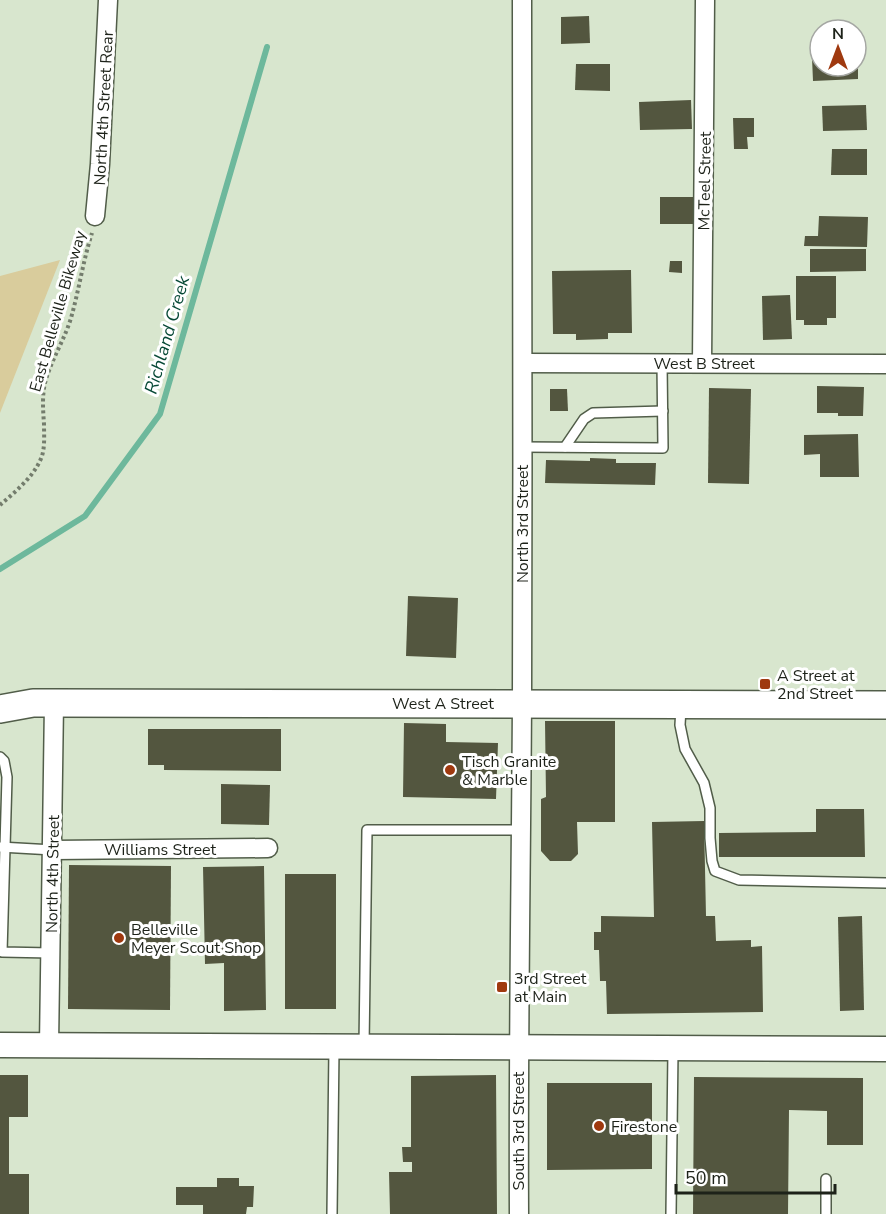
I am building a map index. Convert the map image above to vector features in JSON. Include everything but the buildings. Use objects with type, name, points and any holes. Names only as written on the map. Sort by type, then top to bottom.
[{"type":"main road","name":"West A Street","points":[[0,709],[33,703],[886,705]]},
{"type":"street","name":"North 4th Street Rear","points":[[95,216],[100,164],[108,0]]},
{"type":"street","name":"North 3rd Street","points":[[518,1048],[522,703],[522,0]]},
{"type":"street","name":"McTeel Street","points":[[702,363],[705,0]]},
{"type":"street","name":"West B Street","points":[[523,363],[886,364]]},
{"type":"street","name":"North 4th Street","points":[[50,1045],[54,703]]},
{"type":"street","name":"Williams Street","points":[[53,850],[268,848]]},
{"type":"street","points":[[0,1046],[886,1049]]},
{"type":"street","name":"South 3rd Street","points":[[518,1048],[519,1214]]},
{"type":"lane","points":[[522,447],[663,448],[662,363]]},
{"type":"lane","points":[[565,447],[584,419],[593,412],[663,411]]},
{"type":"lane","points":[[681,704],[680,725],[686,749],[704,783],[710,808],[710,838],[715,871],[739,880],[886,884]]},
{"type":"lane","points":[[0,757],[4,760],[7,777],[2,847],[2,952],[51,953]]},
{"type":"lane","points":[[364,1047],[367,830],[520,830]]},
{"type":"lane","points":[[2,847],[53,850]]},
{"type":"lane","points":[[332,1214],[334,1047]]},
{"type":"lane","points":[[671,1214],[673,1048]]},
{"type":"lane","points":[[826,1179],[826,1214]]},
{"type":"path","name":"East Belleville Bikeway","points":[[0,505],[36,469],[42,456],[45,441],[43,399],[45,385],[70,320],[95,216]]},
{"type":"shaded area","points":[[60,260],[0,413],[0,276]]},
{"type":"waterway","name":"Richland Creek","points":[[0,569],[85,516],[160,414],[267,47]]},
{"type":"place","name":"A Street at 2nd Street","points":[[765,684]]},
{"type":"place","name":"Tisch Granite & Marble","points":[[450,770]]},
{"type":"place","name":"Belleville Meyer Scout Shop","points":[[119,938]]},
{"type":"place","name":"3rd Street at Main","points":[[502,987]]},
{"type":"place","name":"Firestone","points":[[599,1126]]}]
